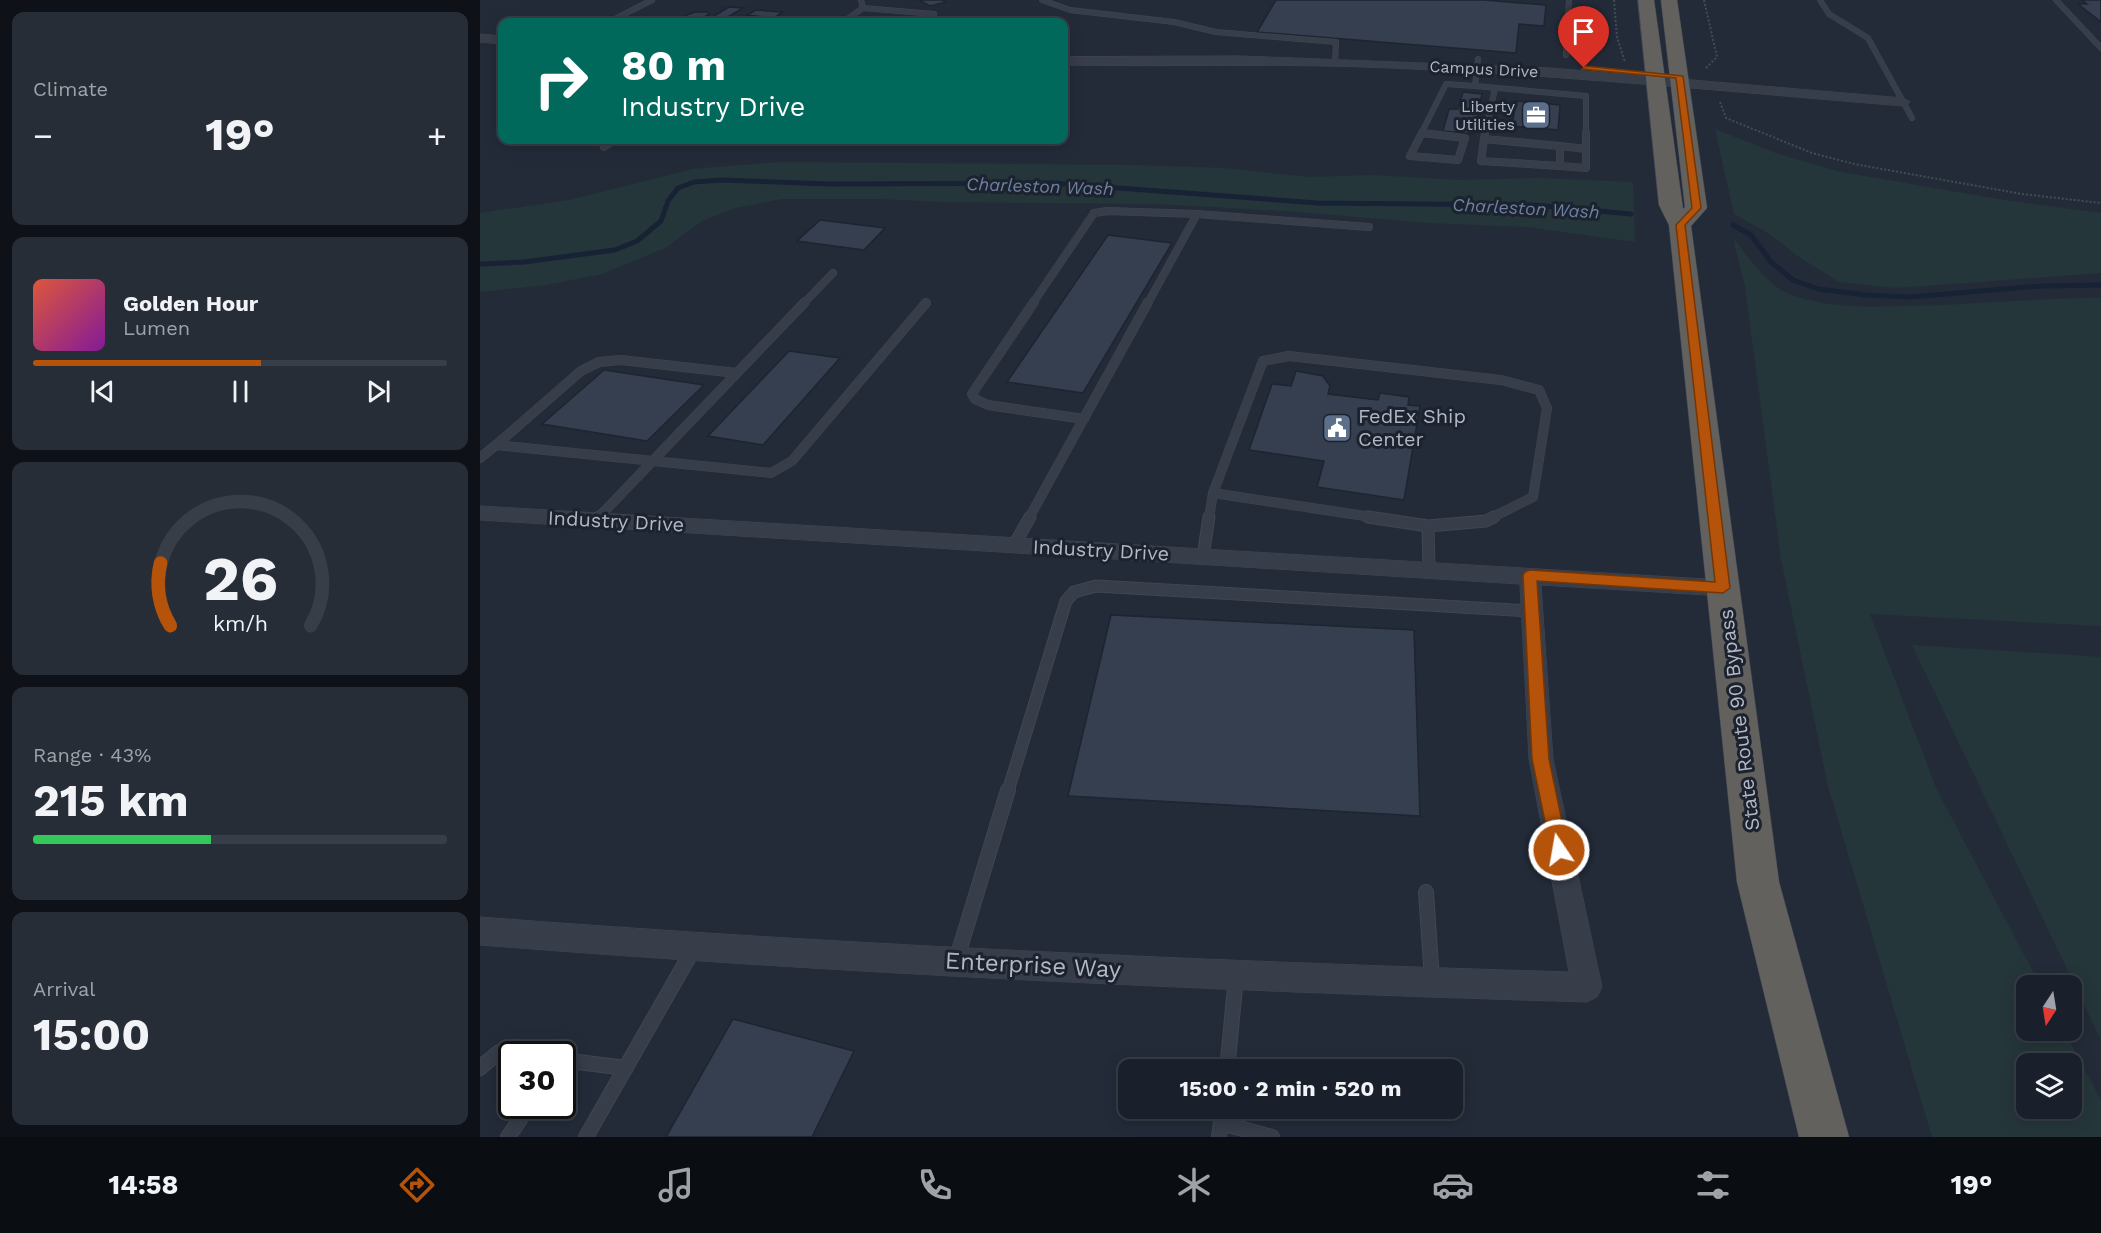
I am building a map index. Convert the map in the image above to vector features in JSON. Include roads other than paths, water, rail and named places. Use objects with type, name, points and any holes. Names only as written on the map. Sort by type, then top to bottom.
[{"type":"highway","name":"State Route 90 Bypass","points":[[1646,0],[1670,205],[1680,225],[1758,882],[1824,1137]]},
{"type":"highway","points":[[1668,0],[1696,208],[1680,225]]},
{"type":"street","points":[[480,28],[498,30]]},
{"type":"street","points":[[480,38],[498,40]]},
{"type":"street","name":"Campus Drive","points":[[1068,52],[1335,58],[1478,64],[1631,72],[1655,78]]},
{"type":"street","name":"Campus Drive","points":[[1068,61],[1335,58]]},
{"type":"street","name":"Campus Drive","points":[[1478,64],[1902,99]]},
{"type":"street","name":"Industry Drive","points":[[480,513],[1723,588]]},
{"type":"street","points":[[1530,575],[1532,611]]},
{"type":"street","name":"Enterprise Way","points":[[480,931],[694,948],[1236,977],[1587,987],[1540,759],[1532,611]]},
{"type":"lane","points":[[617,18],[652,0]]},
{"type":"lane","points":[[861,0],[863,8]]},
{"type":"lane","points":[[1042,0],[1070,10],[1174,22],[1216,32],[1336,42],[1335,58]]},
{"type":"lane","points":[[1566,55],[1569,0]]},
{"type":"lane","points":[[1820,0],[1829,15],[1868,38],[1912,118]]},
{"type":"lane","points":[[2056,0],[2101,48]]},
{"type":"lane","points":[[849,18],[863,8],[934,14]]},
{"type":"lane","points":[[2092,38],[2101,39]]},
{"type":"lane","points":[[1475,86],[1478,64]]},
{"type":"lane","points":[[1422,133],[1464,138],[1458,160],[1410,156],[1446,84],[1475,86],[1586,96],[1586,168],[1481,161],[1495,88]]},
{"type":"lane","points":[[1484,139],[1586,149]]},
{"type":"lane","points":[[604,147],[609,144]]},
{"type":"lane","points":[[1560,146],[1560,166]]},
{"type":"lane","points":[[1084,419],[988,405],[975,399],[972,394],[1094,213],[1108,211],[1197,214],[1369,227]]},
{"type":"lane","points":[[1014,545],[1197,214]]},
{"type":"lane","points":[[596,520],[832,273]]},
{"type":"lane","points":[[496,445],[653,459],[771,473],[792,461],[926,303]]},
{"type":"lane","points":[[1203,556],[1213,493],[1263,362],[1289,356],[1501,380],[1539,390],[1547,408],[1533,497],[1486,521],[1428,526],[1213,493]]},
{"type":"lane","points":[[480,458],[581,371],[599,362],[621,360],[736,373]]},
{"type":"lane","points":[[1428,526],[1429,569]]},
{"type":"lane","points":[[956,961],[1066,600],[1074,592],[1096,586],[1532,611]]},
{"type":"lane","points":[[1426,892],[1432,983]]},
{"type":"lane","points":[[586,1137],[694,948]]},
{"type":"lane","points":[[1228,1059],[1236,977]]},
{"type":"lane","points":[[480,1068],[498,1053]]},
{"type":"lane","points":[[576,1062],[626,1068]]},
{"type":"lane","points":[[508,1137],[520,1119]]},
{"type":"lane","points":[[1221,1123],[1272,1137]]},
{"type":"waterway","name":"Charleston Wash","points":[[480,264],[524,262],[615,250],[637,241],[661,221],[668,201],[678,188],[694,182],[721,180],[830,184],[1052,183],[1317,203],[1533,205],[1631,214]]},
{"type":"waterway","points":[[1733,225],[1751,235],[1771,262],[1793,280],[1818,289],[1866,295],[1910,297],[2041,286],[2101,285]]},
{"type":"place","name":"Liberty Utilities","points":[[1536,115]]},
{"type":"place","name":"FedEx Ship Center","points":[[1337,428]]}]
